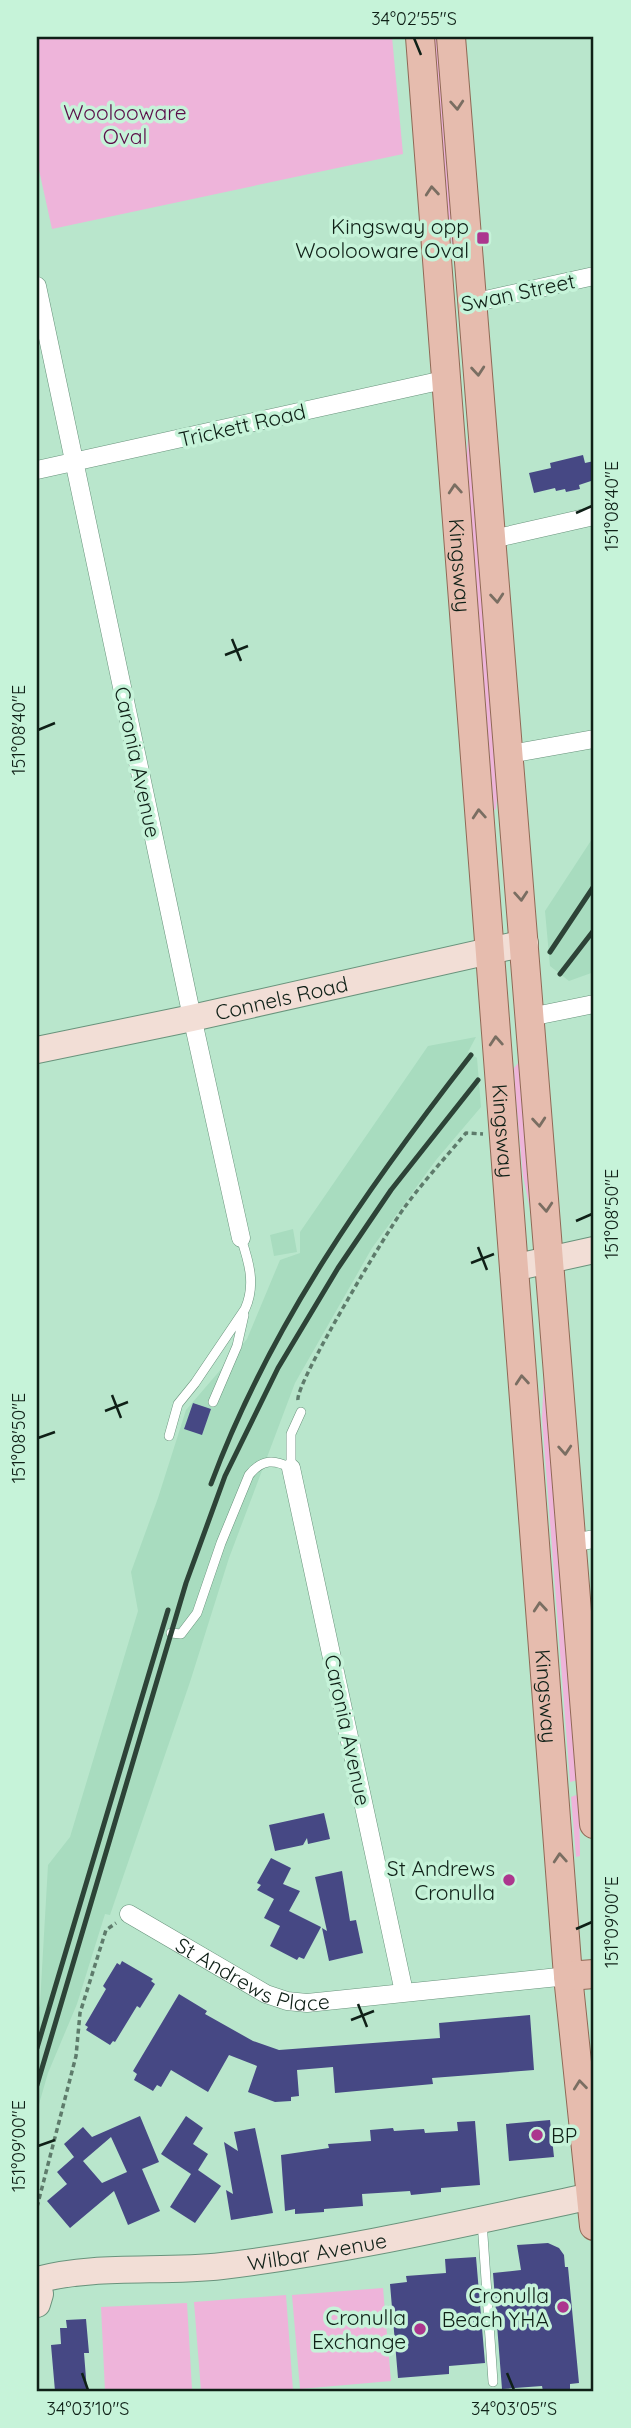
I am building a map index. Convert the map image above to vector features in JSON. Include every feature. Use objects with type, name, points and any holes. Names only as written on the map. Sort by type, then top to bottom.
[{"type":"main road","name":"Kingsway","points":[[420,37],[513,1268],[581,1975],[594,2226]]},
{"type":"main road","name":"Kingsway","points":[[451,37],[549,1260],[583,1541],[594,1824]]},
{"type":"main road","name":"Swan Street","points":[[442,307],[472,303]]},
{"type":"street","name":"Swan Street","points":[[472,303],[594,276]]},
{"type":"street","name":"Caronia Avenue","points":[[37,286],[192,1018],[242,1237]]},
{"type":"street","name":"Trickett Road","points":[[37,470],[447,379]]},
{"type":"street","points":[[493,539],[594,516]]},
{"type":"street","points":[[510,754],[594,739]]},
{"type":"street","name":"Connels Road","points":[[37,1050],[525,943]]},
{"type":"street","points":[[530,1017],[594,1004]]},
{"type":"street","points":[[513,1268],[594,1250]]},
{"type":"street","name":"Caronia Avenue","points":[[291,1468],[404,1993]]},
{"type":"street","name":"St Andrews Place","points":[[129,1914],[266,1994],[287,2001],[307,2003],[581,1975]]},
{"type":"street","name":"Wilbar Avenue","points":[[37,2280],[72,2272],[218,2266],[265,2260],[377,2242],[593,2196]]},
{"type":"street","points":[[37,2280],[40,2294],[37,2304]]},
{"type":"lane","points":[[213,1402],[237,1346],[252,1289],[242,1237]]},
{"type":"lane","points":[[169,1436],[178,1404],[245,1309]]},
{"type":"lane","points":[[171,1633],[181,1634],[197,1613],[221,1543],[249,1475],[255,1467],[271,1460],[291,1468],[292,1434],[300,1412]]},
{"type":"lane","points":[[482,2220],[493,2382]]},
{"type":"path","points":[[300,1412],[297,1394],[366,1268],[404,1208],[466,1133],[485,1133]]},
{"type":"path","points":[[37,2207],[76,2056],[80,2013],[106,1930],[129,1914]]},
{"type":"shaded area","points":[[594,836],[594,972],[569,981],[550,966],[545,911]]},
{"type":"shaded area","points":[[476,1037],[468,1052],[477,1058],[481,1107],[436,1160],[372,1248],[295,1383],[229,1558],[190,1682],[110,1915],[105,1914],[77,2004],[48,2073],[37,2111],[37,2016],[40,2004],[48,1865],[70,1837],[138,1611],[131,1572],[186,1410],[247,1339],[280,1260],[300,1253],[300,1232],[428,1046]]},
{"type":"shaded area","points":[[293,1229],[297,1252],[274,1256],[270,1235]]},
{"type":"green space","name":"Woolooware Oval","points":[[37,37],[392,37],[403,154],[52,229],[37,161]]},
{"type":"green space","points":[[433,37],[442,37],[458,260],[455,261],[446,210]]},
{"type":"green space","points":[[469,422],[498,788],[494,810],[466,467]]},
{"type":"green space","points":[[520,1061],[532,1214],[523,1176],[515,1090],[514,1068]]},
{"type":"green space","points":[[544,1371],[578,1780],[570,1782],[542,1418]]},
{"type":"green space","points":[[576,1795],[579,1798],[580,1856],[576,1857],[571,1797]]},
{"type":"green space","points":[[383,2288],[391,2381],[300,2389],[292,2295]]},
{"type":"green space","points":[[286,2295],[293,2390],[201,2391],[194,2302]]},
{"type":"green space","points":[[187,2303],[192,2389],[105,2391],[101,2307]]},
{"type":"building","points":[[583,455],[585,463],[594,461],[594,480],[579,485],[580,489],[566,492],[565,489],[556,491],[555,488],[534,493],[529,473],[551,468],[550,463]]},
{"type":"building","points":[[193,1403],[211,1409],[202,1435],[184,1429]]},
{"type":"building","points":[[324,1813],[330,1839],[308,1844],[307,1838],[303,1845],[275,1851],[269,1825]]},
{"type":"building","points":[[271,1858],[291,1868],[283,1884],[300,1891],[289,1911],[321,1927],[304,1959],[299,1957],[297,1960],[270,1946],[280,1926],[264,1918],[274,1899],[257,1890],[261,1885],[257,1883]]},
{"type":"building","points":[[342,1871],[350,1921],[356,1920],[363,1953],[329,1961],[322,1928],[327,1931],[315,1877]]},
{"type":"building","points":[[122,1961],[153,1979],[151,1981],[155,1984],[140,2008],[137,2006],[115,2042],[110,2045],[86,2030],[88,2027],[85,2025],[106,1989],[103,1986],[117,1963],[120,1965]]},
{"type":"building","points":[[179,1994],[207,2011],[205,2014],[253,2041],[279,2050],[440,2038],[439,2023],[530,2015],[534,2070],[432,2078],[433,2084],[335,2093],[333,2067],[297,2070],[299,2096],[291,2097],[291,2101],[275,2102],[248,2092],[257,2066],[229,2055],[208,2092],[171,2070],[161,2087],[157,2085],[153,2091],[134,2080],[137,2074],[133,2071]]},
{"type":"building","points":[[140,2116],[159,2162],[142,2169],[160,2211],[128,2225],[114,2191],[70,2228],[47,2201],[67,2184],[57,2172],[74,2157],[64,2144],[83,2127],[92,2137]],"holes":[[[111,2137],[127,2172],[102,2183],[83,2161]]]},
{"type":"building","points":[[186,2116],[203,2128],[193,2144],[208,2154],[198,2170],[221,2186],[195,2223],[170,2207],[191,2174],[161,2154]]},
{"type":"building","points":[[550,2120],[554,2157],[509,2161],[506,2124]]},
{"type":"building","points":[[475,2121],[480,2185],[441,2188],[441,2192],[411,2195],[410,2191],[362,2194],[363,2206],[295,2214],[295,2209],[285,2211],[281,2155],[329,2148],[328,2144],[371,2141],[370,2130],[424,2129],[425,2133],[458,2131],[457,2122]]},
{"type":"building","points":[[255,2128],[273,2213],[231,2220],[226,2190],[233,2194],[224,2142],[238,2151],[234,2132]]},
{"type":"building","points":[[548,2243],[559,2248],[564,2255],[565,2267],[568,2267],[579,2383],[570,2384],[570,2391],[543,2391],[542,2386],[502,2389],[493,2273],[521,2270],[517,2245]]},
{"type":"building","points":[[476,2257],[485,2363],[449,2366],[449,2374],[398,2378],[390,2284],[407,2282],[406,2276],[446,2273],[445,2259]]},
{"type":"building","points":[[86,2319],[89,2353],[84,2353],[87,2391],[55,2391],[51,2345],[61,2344],[60,2328],[67,2328],[66,2320]]},
{"type":"railway","points":[[550,952],[594,886]]},
{"type":"railway","points":[[560,974],[594,930]]},
{"type":"railway","points":[[211,1484],[262,1368],[324,1259],[395,1155],[471,1055]]},
{"type":"railway","points":[[37,2085],[186,1583],[225,1476],[278,1368],[338,1268],[391,1190],[478,1080]]},
{"type":"railway","points":[[37,2048],[168,1610]]},
{"type":"place","name":"Kingsway opp Woolooware Oval","points":[[483,238]]},
{"type":"place","name":"St Andrews Cronulla","points":[[509,1880]]},
{"type":"place","name":"BP","points":[[537,2135]]},
{"type":"place","name":"Cronulla Beach YHA","points":[[563,2307]]},
{"type":"place","name":"Cronulla Exchange","points":[[420,2329]]}]
